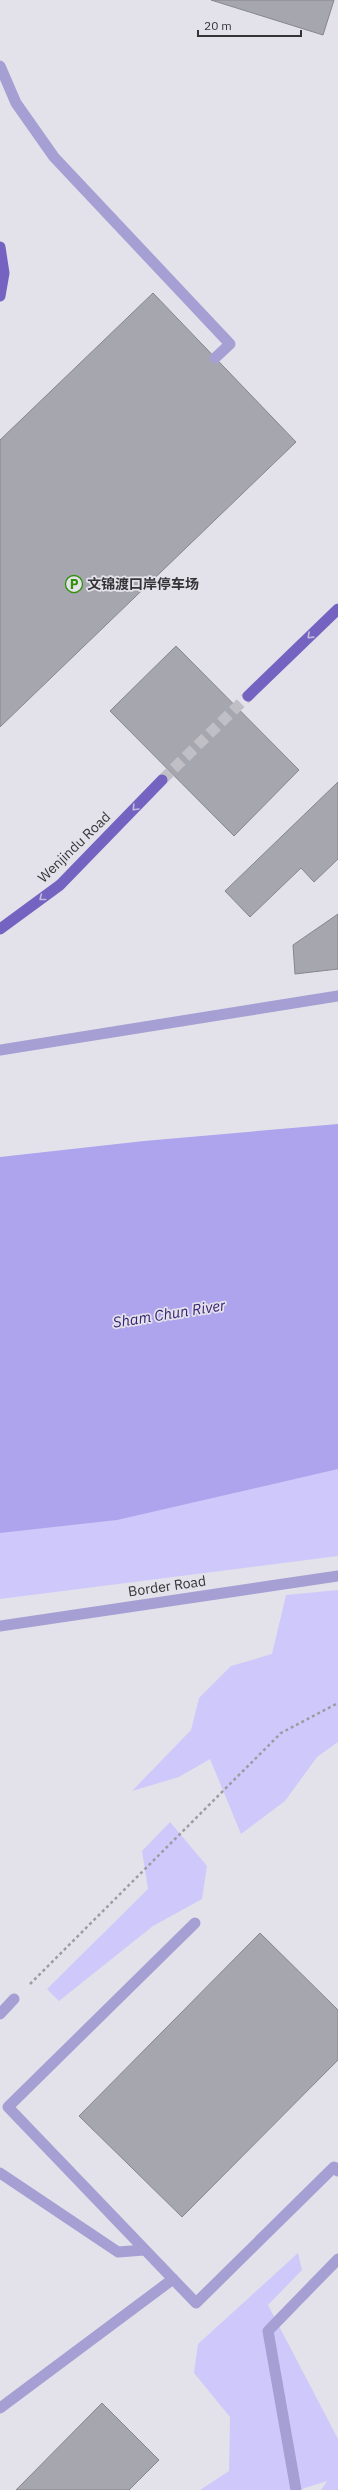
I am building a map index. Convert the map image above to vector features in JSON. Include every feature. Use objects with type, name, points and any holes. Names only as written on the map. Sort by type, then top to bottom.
[{"type":"main road","points":[[0,247],[4,273],[0,296]]},
{"type":"main road","points":[[248,696],[338,609]]},
{"type":"main road","name":"Wenjindu Road","points":[[0,929],[60,885],[162,780]]},
{"type":"lane","points":[[0,66],[16,103],[54,156],[230,344],[215,358]]},
{"type":"lane","points":[[0,1050],[338,996]]},
{"type":"lane","name":"Border Road","points":[[0,1626],[338,1576]]},
{"type":"lane","points":[[195,1923],[8,2107],[196,2303],[334,2167],[338,2170]]},
{"type":"lane","points":[[0,2014],[14,1999]]},
{"type":"lane","points":[[0,2173],[118,2252],[144,2250]]},
{"type":"lane","points":[[296,2490],[268,2331],[338,2259]]},
{"type":"lane","points":[[0,2408],[173,2279]]},
{"type":"path","points":[[14,1999],[281,1733],[338,1703]]},
{"type":"shaded area","points":[[338,1463],[338,1556],[0,1599],[0,1522]]},
{"type":"shaded area","points":[[338,1590],[338,1742],[317,1757],[285,1801],[241,1834],[210,1759],[179,1777],[132,1791],[191,1730],[199,1698],[231,1666],[272,1654],[286,1595]]},
{"type":"shaded area","points":[[170,1822],[207,1866],[202,1899],[153,1926],[59,2001],[47,1989],[148,1889],[142,1851]]},
{"type":"shaded area","points":[[298,2253],[302,2270],[268,2305],[338,2439],[338,2490],[321,2490],[327,2481],[299,2490],[200,2490],[229,2471],[230,2417],[194,2373],[198,2344]]},
{"type":"water","name":"Sham Chun River","points":[[338,1124],[338,1469],[117,1520],[0,1533],[0,1157],[144,1141]]},
{"type":"building","points":[[211,0],[334,0],[323,35]]},
{"type":"building","name":"文锦渡口岸停车场","points":[[153,293],[296,442],[0,727],[0,440]]},
{"type":"building","points":[[176,646],[299,770],[234,836],[110,711]]},
{"type":"building","points":[[338,782],[338,859],[314,882],[301,868],[250,917],[225,891]]},
{"type":"building","points":[[338,914],[338,969],[295,974],[293,945]]},
{"type":"building","points":[[260,1933],[338,2010],[338,2060],[182,2217],[79,2116]]},
{"type":"building","points":[[102,2403],[159,2460],[129,2490],[16,2490]]},
{"type":"tunnel","points":[[162,780],[248,696]]},
{"type":"place","name":"文锦渡口岸停车场","points":[[74,584]]}]
